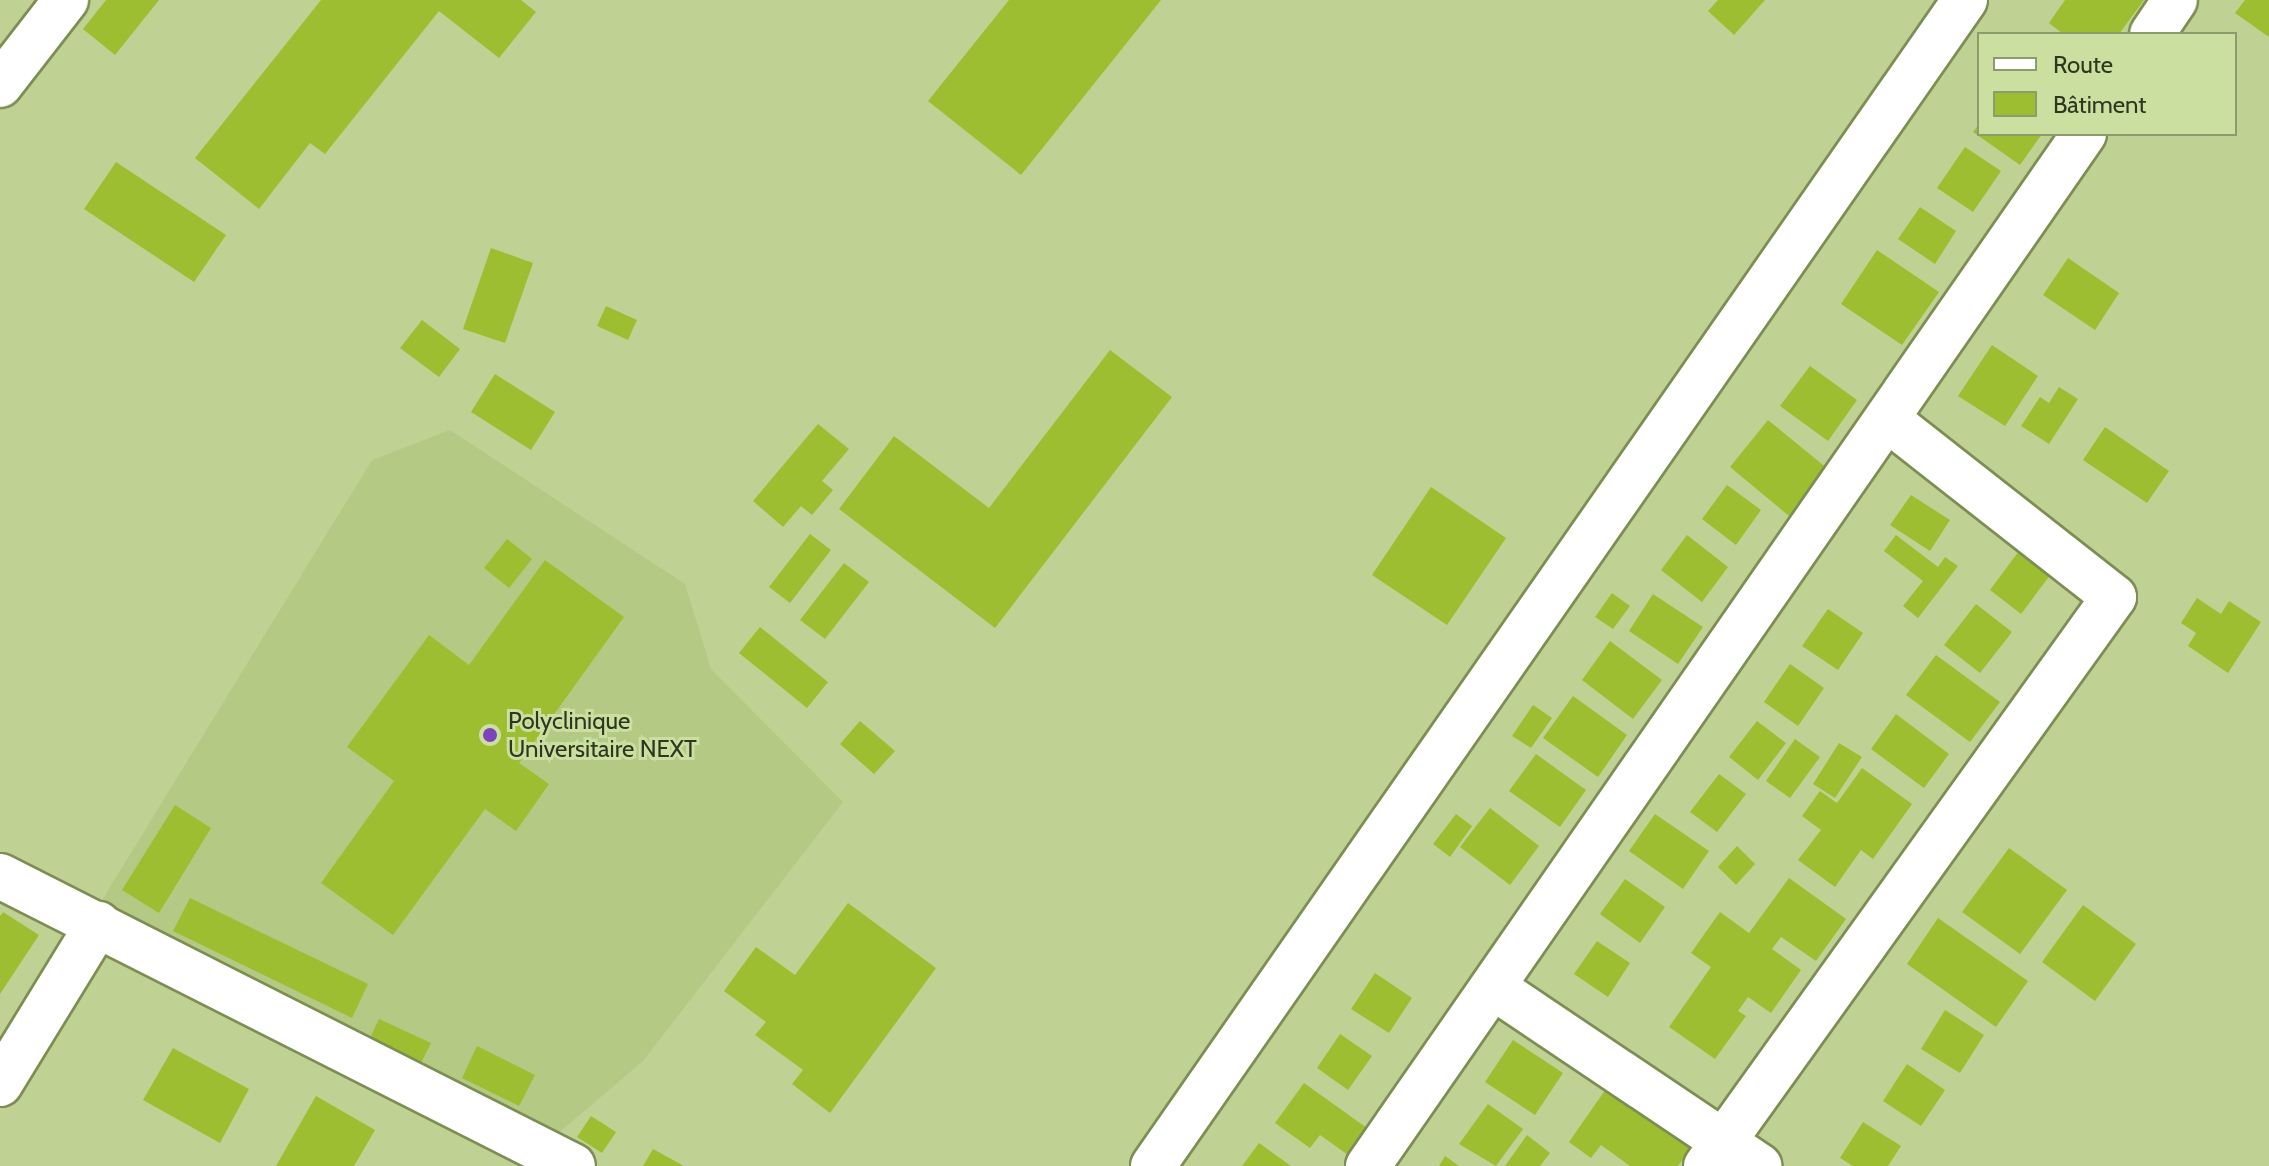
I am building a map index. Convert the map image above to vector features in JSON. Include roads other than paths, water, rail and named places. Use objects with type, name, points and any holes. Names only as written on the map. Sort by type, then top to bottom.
[{"type":"street","points":[[0,85],[66,0]]},
{"type":"street","points":[[1153,1166],[1965,0]]},
{"type":"street","points":[[2153,32],[2175,0]]},
{"type":"street","points":[[1368,1166],[2083,136]]},
{"type":"street","points":[[1714,1154],[2114,597],[1888,420]]},
{"type":"street","points":[[0,876],[573,1166]]},
{"type":"street","points":[[0,1084],[98,924]]},
{"type":"street","points":[[1493,987],[1714,1154],[1759,1166]]},
{"type":"place","name":"Polyclinique Universitaire NEXT","points":[[490,735]]}]
